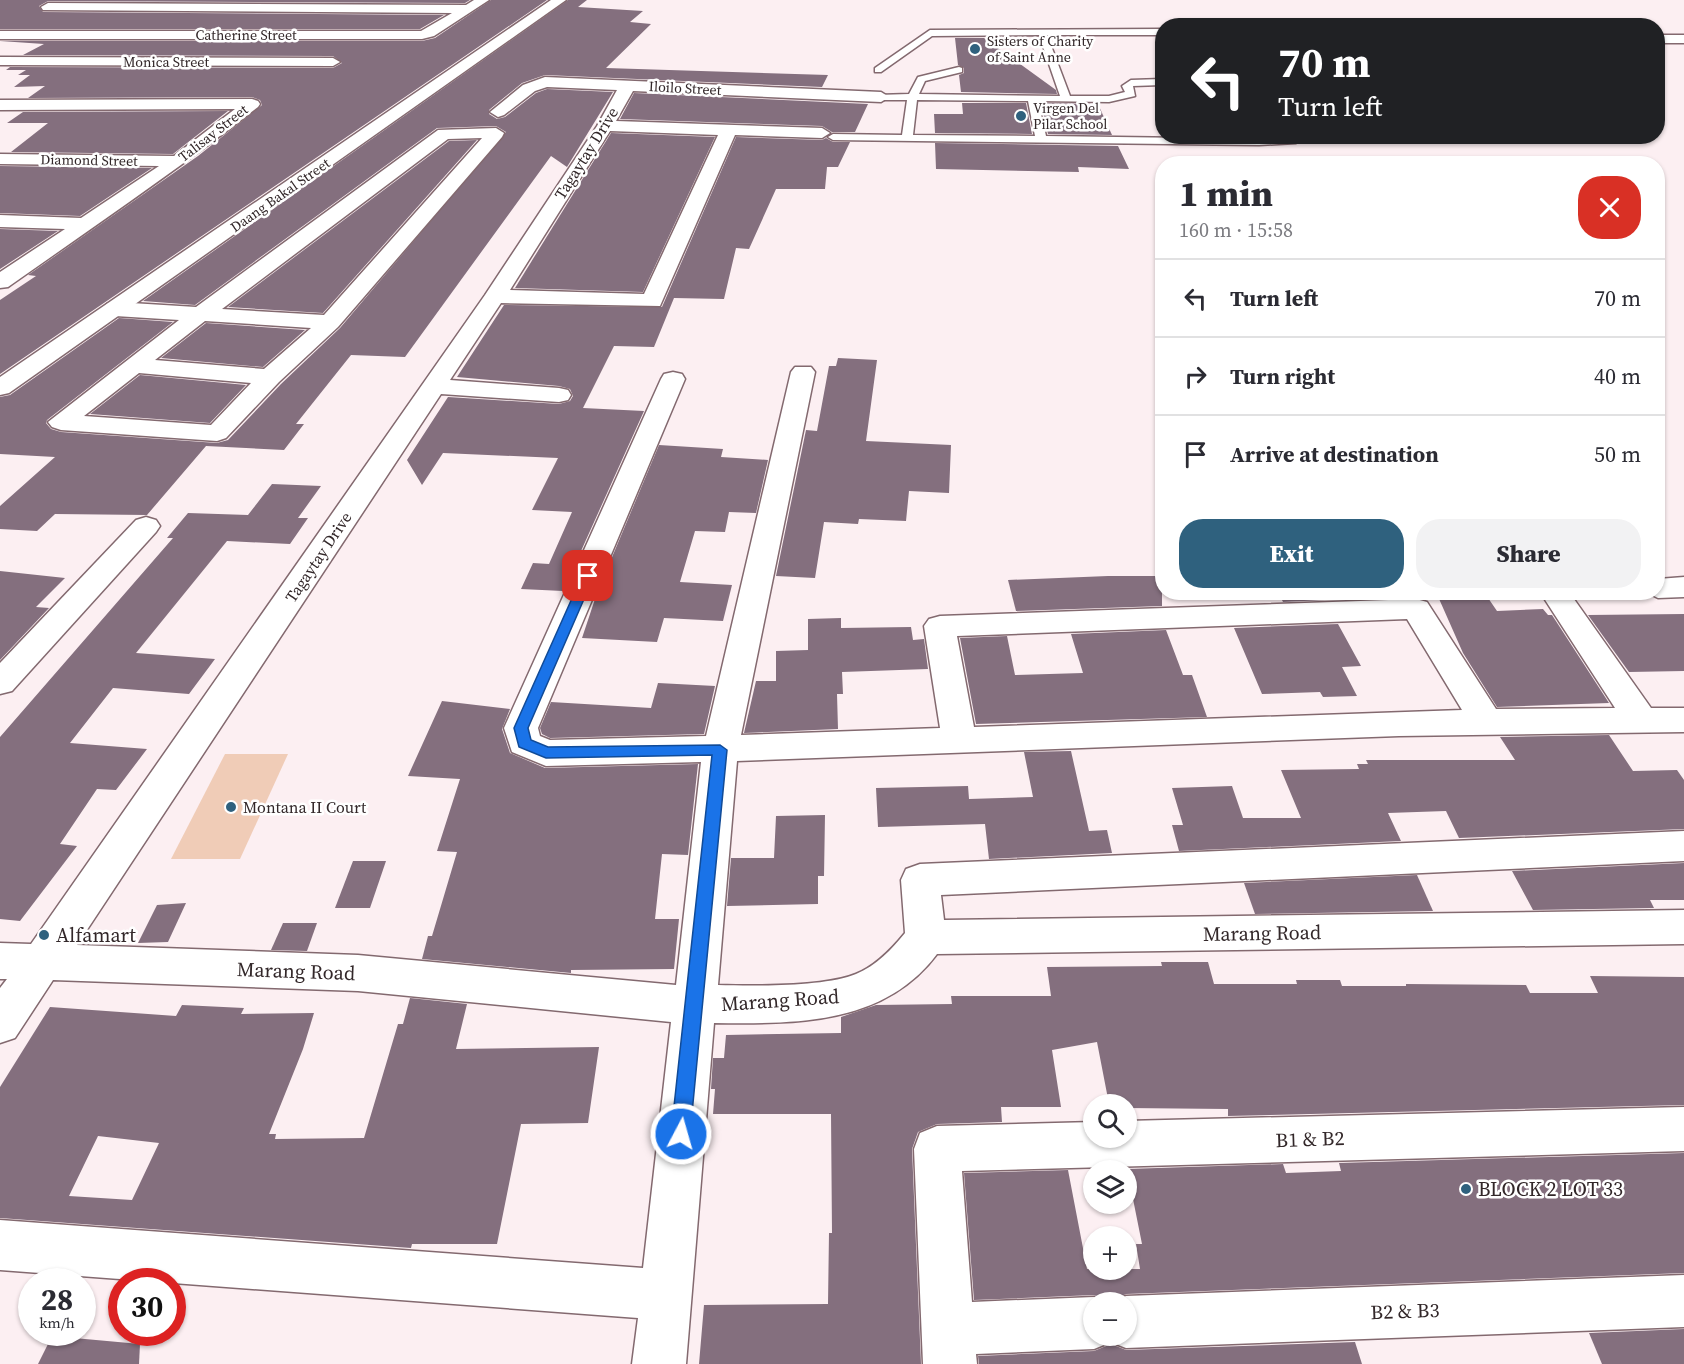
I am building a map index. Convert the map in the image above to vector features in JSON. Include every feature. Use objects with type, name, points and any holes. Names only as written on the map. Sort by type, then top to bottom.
[{"type":"street","points":[[62,0],[43,10],[468,9]]},
{"type":"street","name":"Catherine Street","points":[[0,33],[422,35],[483,0]]},
{"type":"street","name":"Daang Bakal Street","points":[[0,388],[560,0]]},
{"type":"street","points":[[0,33],[19,22]]},
{"type":"street","points":[[1665,39],[1684,39]]},
{"type":"street","name":"Monica Street","points":[[0,61],[333,62]]},
{"type":"street","name":"Iloilo Street","points":[[498,112],[529,88],[545,82],[881,97]]},
{"type":"street","name":"Tagaytay Drive","points":[[0,1024],[495,296],[605,126],[628,86]]},
{"type":"street","name":"Talisay Street","points":[[0,105],[252,104],[178,161],[0,282]]},
{"type":"street","points":[[605,126],[827,135]]},
{"type":"street","points":[[495,296],[652,301],[728,131]]},
{"type":"street","points":[[444,134],[496,134],[330,322],[270,377],[217,433],[61,422],[198,316],[444,134]]},
{"type":"street","name":"Diamond Street","points":[[0,159],[178,161]]},
{"type":"street","points":[[0,221],[88,224]]},
{"type":"street","points":[[115,309],[198,316],[330,322]]},
{"type":"street","points":[[136,366],[270,377]]},
{"type":"street","points":[[659,1364],[664,1295],[720,750],[803,372]]},
{"type":"street","points":[[674,380],[521,728],[524,743],[546,753],[720,750],[1485,720],[1684,720]]},
{"type":"street","points":[[434,386],[560,395]]},
{"type":"street","points":[[0,682],[146,526]]},
{"type":"street","points":[[1665,588],[1684,587]]},
{"type":"street","points":[[1558,600],[1641,720]]},
{"type":"street","points":[[959,739],[940,626],[1416,609],[1485,720]]},
{"type":"street","points":[[926,937],[920,880],[1684,846]]},
{"type":"street","name":"Marang Road","points":[[0,961],[358,973],[694,1005],[770,1003],[834,998],[861,992],[883,981],[904,966],[926,937],[1684,927]]},
{"type":"street","name":"B1 & B2","points":[[949,1346],[937,1149],[1684,1129]]},
{"type":"street","points":[[0,1245],[664,1295]]},
{"type":"street","name":"B2 & B3","points":[[1137,1322],[1684,1300]]},
{"type":"street","points":[[949,1346],[1083,1325]]},
{"type":"lane","points":[[878,69],[930,33],[1155,32]]},
{"type":"lane","points":[[1043,36],[1066,99]]},
{"type":"lane","points":[[907,139],[912,98],[921,79],[959,70]]},
{"type":"lane","points":[[881,97],[1120,98],[1131,94],[1127,86],[1131,83],[1155,82]]},
{"type":"lane","points":[[1032,98],[1041,140]]},
{"type":"lane","points":[[827,135],[907,139],[1155,141]]},
{"type":"shaded area","name":"Montana II Court","points":[[225,754],[288,754],[240,859],[171,859]]},
{"type":"building","points":[[0,0],[470,0],[465,3],[48,1],[39,6],[43,12],[444,15],[420,29],[0,29]]},
{"type":"building","points":[[491,0],[547,0],[0,374],[0,300],[36,276],[28,275],[198,156],[262,105],[260,100],[252,97],[28,98],[45,86],[14,87],[30,75],[18,75],[26,70],[6,70],[10,67],[333,68],[342,63],[333,56],[23,55],[44,44],[0,41],[422,41],[435,38]]},
{"type":"building","points":[[568,0],[587,0],[578,7],[643,11],[630,22],[651,24],[606,68],[828,75],[822,87],[545,75],[522,83],[489,110],[489,114],[497,119],[505,117],[536,93],[547,89],[613,92],[567,167],[551,156],[405,357],[351,355],[296,424],[304,424],[284,450],[206,446],[147,515],[55,514],[37,531],[0,529],[0,506],[55,457],[0,454],[0,397],[10,395],[119,318],[173,322],[46,423],[51,429],[61,432],[217,443],[228,440],[281,384],[340,328],[506,132],[496,126],[437,128],[195,305],[143,301]]},
{"type":"building","points":[[955,38],[984,38],[1056,90],[1057,94],[961,92],[959,75],[964,73],[964,68],[958,65]]},
{"type":"building","points":[[634,93],[868,104],[855,132],[832,132],[822,126],[620,119]]},
{"type":"building","points":[[962,103],[1026,103],[1032,134],[935,133],[934,114],[963,114]]},
{"type":"building","points":[[1041,103],[1098,104],[1112,135],[1048,134]]},
{"type":"building","points":[[228,111],[173,154],[11,152],[48,123],[7,123],[23,112]]},
{"type":"building","points":[[611,133],[715,137],[643,292],[515,288]]},
{"type":"building","points":[[736,137],[822,140],[826,138],[833,142],[850,142],[838,167],[827,167],[825,189],[776,189],[749,249],[736,248],[724,299],[674,298],[654,347],[614,346],[583,408],[644,411],[563,591],[521,589],[533,563],[549,564],[572,512],[532,510],[558,458],[443,453],[422,485],[407,460],[448,397],[559,404],[570,401],[573,396],[570,389],[559,386],[457,377],[504,305],[662,307]]},
{"type":"building","points":[[477,140],[323,313],[228,307],[449,141]]},
{"type":"building","points":[[935,143],[1118,146],[1129,169],[1078,167],[1079,172],[936,169]]},
{"type":"building","points":[[0,166],[152,168],[80,216],[0,213]]},
{"type":"building","points":[[0,229],[58,231],[0,269]]},
{"type":"building","points":[[206,323],[305,330],[263,367],[161,358]]},
{"type":"building","points":[[838,358],[877,360],[866,441],[951,445],[949,493],[909,491],[906,521],[859,519],[858,524],[824,522],[815,578],[776,576],[806,430],[817,431],[829,366],[836,366]]},
{"type":"building","points":[[140,375],[246,385],[210,423],[90,414]]},
{"type":"building","points":[[659,445],[723,449],[721,457],[768,460],[756,513],[729,512],[725,532],[695,531],[680,582],[732,585],[723,621],[664,618],[657,642],[582,638],[597,593]]},
{"type":"building","points":[[272,484],[321,486],[298,518],[308,518],[290,544],[227,541],[136,653],[215,659],[189,694],[113,688],[70,743],[147,749],[116,790],[97,789],[60,844],[77,846],[20,921],[0,919],[0,737],[173,538],[167,538],[188,513],[248,515]]},
{"type":"building","points":[[0,571],[65,578],[36,607],[49,608],[0,660]]},
{"type":"building","points":[[1155,576],[1155,600],[1162,600],[1162,606],[1016,611],[1008,580]]},
{"type":"building","points":[[1282,600],[1325,600],[1283,602]]},
{"type":"building","points":[[1440,600],[1489,600],[1497,611],[1543,609],[1548,615],[1552,615],[1609,703],[1497,707],[1463,653]]},
{"type":"building","points":[[1684,614],[1684,671],[1629,672],[1588,615]]},
{"type":"building","points":[[841,618],[841,628],[911,627],[913,640],[924,639],[928,669],[842,672],[843,694],[837,694],[838,729],[744,733],[756,681],[776,681],[776,651],[808,650],[808,619]]},
{"type":"building","points":[[1338,624],[1361,666],[1342,667],[1357,696],[1323,697],[1320,692],[1262,694],[1234,628]]},
{"type":"building","points":[[1166,630],[1183,675],[1192,675],[1207,717],[976,724],[960,638],[1007,636],[1015,675],[1083,673],[1071,634]]},
{"type":"building","points":[[658,683],[715,686],[704,734],[550,738],[542,734],[540,728],[551,702],[651,708]]},
{"type":"building","points":[[442,701],[510,709],[502,729],[510,753],[545,768],[698,764],[688,855],[662,854],[655,919],[679,919],[674,969],[571,970],[571,973],[422,959],[428,936],[432,936],[457,852],[437,851],[460,779],[408,776]]},
{"type":"building","points":[[1609,735],[1633,771],[1677,770],[1684,780],[1684,829],[1459,838],[1446,811],[1388,813],[1401,841],[1179,851],[1172,825],[1183,825],[1172,788],[1232,786],[1243,818],[1301,818],[1281,770],[1359,769],[1357,764],[1368,764],[1366,760],[1515,760],[1500,737]]},
{"type":"building","points":[[1071,751],[1089,831],[1107,830],[1112,853],[989,859],[985,824],[878,827],[876,788],[968,786],[969,799],[1033,797],[1024,752]]},
{"type":"building","points":[[825,815],[824,876],[818,876],[818,904],[727,906],[731,858],[774,858],[776,816]]},
{"type":"building","points":[[353,861],[386,861],[370,908],[335,908]]},
{"type":"building","points":[[1684,863],[1684,900],[1650,900],[1654,908],[1533,910],[1512,871]]},
{"type":"building","points":[[1417,875],[1433,911],[1255,914],[1244,883]]},
{"type":"building","points":[[186,903],[168,942],[138,943],[157,905]]},
{"type":"building","points":[[283,923],[317,923],[307,951],[271,950]]},
{"type":"building","points":[[1161,962],[1208,962],[1214,984],[1297,984],[1296,980],[1340,980],[1342,986],[1526,985],[1530,993],[1598,993],[1590,976],[1684,977],[1684,1105],[1228,1116],[1228,1109],[1137,1108],[1137,1094],[1107,1094],[1097,1042],[1052,1050],[1061,1107],[1001,1107],[1002,1122],[937,1124],[918,1132],[912,1149],[921,1364],[699,1364],[704,1305],[828,1304],[829,1233],[832,1233],[831,1114],[713,1114],[715,1089],[711,1089],[713,1058],[724,1058],[726,1035],[841,1033],[841,1017],[876,1005],[952,1004],[951,996],[1051,996],[1047,967],[1162,966]]},
{"type":"building","points":[[410,998],[467,1004],[456,1049],[599,1047],[588,1123],[521,1124],[497,1244],[412,1244],[411,1248],[0,1218],[0,1087],[50,1007],[176,1016],[182,1005],[244,1008],[241,1014],[314,1013],[303,1049],[269,1134],[276,1134],[275,1139],[364,1138],[398,1024],[403,1024]],"holes":[[[98,1136],[159,1143],[132,1200],[69,1196]]]},
{"type":"building","points":[[1684,1153],[1684,1273],[1137,1294],[1083,1292],[1083,1295],[974,1300],[964,1173],[1068,1170],[1083,1248],[1083,1280],[1137,1280],[1137,1269],[1140,1269],[1137,1244],[1142,1244],[1136,1214],[1137,1169],[1283,1164],[1286,1173],[1341,1171],[1339,1163]]},
{"type":"building","points":[[1684,1329],[1684,1364],[1602,1364],[1589,1333]]},
{"type":"building","points":[[96,1340],[108,1341],[108,1346],[140,1346],[139,1364],[38,1364],[47,1346],[96,1346]]},
{"type":"building","points":[[1355,1342],[1362,1364],[979,1364],[978,1356],[1094,1351],[1106,1346],[1116,1346],[1126,1350]]},
{"type":"place","name":"Sisters of Charity of Saint Anne","points":[[975,49]]},
{"type":"place","name":"Virgen Del Pilar School","points":[[1021,116]]},
{"type":"place","name":"Montana II Court","points":[[231,807]]},
{"type":"place","name":"Alfamart","points":[[44,935]]},
{"type":"place","name":"BLOCK 2 LOT 33","points":[[1466,1189]]},
{"type":"route","points":[[588,576],[521,728],[524,743],[546,753],[720,750],[681,1134]]}]
